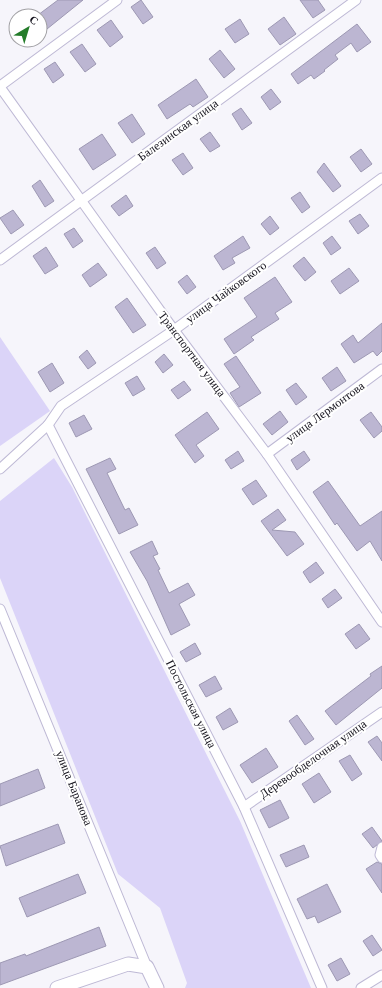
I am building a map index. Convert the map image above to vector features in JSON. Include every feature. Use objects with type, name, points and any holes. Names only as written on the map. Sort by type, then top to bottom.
[{"type":"street","points":[[0,87],[117,0]]},
{"type":"street","name":"Балезинская улица","points":[[0,260],[80,200],[356,0]]},
{"type":"street","name":"Транспортная улица","points":[[0,87],[174,330],[267,454],[382,622]]},
{"type":"street","name":"улица Чайковского","points":[[0,469],[48,425],[61,406],[174,330],[382,178]]},
{"type":"street","name":"улица Лермонтова","points":[[267,454],[382,369]]},
{"type":"street","name":"Постольская улица","points":[[48,425],[244,807],[322,988]]},
{"type":"street","name":"улица Баранова","points":[[0,609],[147,967]]},
{"type":"street","name":"Деревообделочная улица","points":[[244,807],[382,712]]},
{"type":"street","points":[[382,847],[380,855],[382,858]]},
{"type":"street","points":[[57,988],[128,964],[147,967],[157,988]]},
{"type":"street","points":[[361,988],[382,976]]},
{"type":"shaded area","points":[[0,337],[50,411],[0,446]]},
{"type":"shaded area","points":[[54,458],[72,487],[240,821],[311,988],[185,988],[187,983],[160,908],[118,874],[0,578],[0,501]]},
{"type":"building","points":[[58,0],[83,0],[48,28],[47,8]]},
{"type":"building","points":[[141,0],[153,17],[143,24],[131,7]]},
{"type":"building","points":[[300,0],[318,0],[325,10],[313,18]]},
{"type":"building","points":[[284,17],[296,34],[280,45],[268,29]]},
{"type":"building","points":[[240,19],[249,34],[235,43],[225,29]]},
{"type":"building","points":[[111,20],[123,37],[110,47],[97,30]]},
{"type":"building","points":[[357,24],[371,42],[357,52],[351,43],[335,55],[338,59],[324,70],[325,71],[314,79],[311,75],[298,84],[291,74]]},
{"type":"building","points":[[82,44],[96,64],[85,72],[70,52]]},
{"type":"building","points":[[220,50],[235,69],[224,78],[209,59]]},
{"type":"building","points":[[55,62],[64,75],[53,83],[44,69]]},
{"type":"building","points":[[196,79],[208,97],[193,107],[190,104],[167,119],[158,105]]},
{"type":"building","points":[[271,89],[281,102],[270,110],[261,97]]},
{"type":"building","points":[[241,108],[252,123],[242,130],[232,114]]},
{"type":"building","points":[[132,114],[145,134],[132,143],[118,123]]},
{"type":"building","points":[[210,132],[220,146],[210,152],[200,139]]},
{"type":"building","points":[[102,134],[116,155],[93,170],[79,149]]},
{"type":"building","points":[[361,149],[372,164],[361,172],[350,157]]},
{"type":"building","points":[[183,153],[193,168],[183,175],[172,160]]},
{"type":"building","points":[[324,163],[341,186],[333,192],[317,172]]},
{"type":"building","points":[[40,180],[54,201],[45,207],[32,186]]},
{"type":"building","points":[[300,192],[310,207],[302,213],[291,198]]},
{"type":"building","points":[[126,195],[133,206],[119,216],[111,206]]},
{"type":"building","points":[[13,210],[24,225],[11,234],[0,218]]},
{"type":"building","points":[[360,214],[369,226],[358,234],[349,221]]},
{"type":"building","points":[[270,216],[279,228],[270,235],[261,224]]},
{"type":"building","points":[[74,228],[83,241],[73,248],[64,234]]},
{"type":"building","points":[[243,236],[250,248],[232,258],[235,263],[223,270],[214,256]]},
{"type":"building","points":[[332,236],[341,248],[331,255],[323,243]]},
{"type":"building","points":[[46,247],[58,266],[45,274],[33,256]]},
{"type":"building","points":[[155,247],[166,263],[157,269],[146,253]]},
{"type":"building","points":[[304,257],[316,272],[305,281],[293,266]]},
{"type":"building","points":[[98,263],[107,275],[90,287],[82,275]]},
{"type":"building","points":[[349,268],[359,281],[340,294],[331,281]]},
{"type":"building","points":[[187,275],[196,287],[187,294],[178,282]]},
{"type":"building","points":[[275,277],[292,302],[275,313],[279,319],[251,337],[254,340],[234,354],[224,339],[257,317],[244,298]]},
{"type":"building","points":[[127,298],[146,325],[133,333],[115,307]]},
{"type":"building","points":[[382,323],[382,351],[377,356],[373,351],[354,363],[341,344],[353,335],[358,343]]},
{"type":"building","points":[[87,350],[96,363],[88,369],[79,357]]},
{"type":"building","points":[[164,354],[173,365],[163,373],[155,362]]},
{"type":"building","points":[[236,356],[261,393],[239,407],[230,393],[240,387],[224,364]]},
{"type":"building","points":[[52,363],[64,383],[50,392],[38,372]]},
{"type":"building","points":[[337,367],[346,381],[331,391],[322,378]]},
{"type":"building","points":[[137,376],[145,389],[133,396],[125,383]]},
{"type":"building","points":[[184,381],[191,390],[178,399],[171,390]]},
{"type":"building","points":[[296,383],[307,397],[296,405],[286,390]]},
{"type":"building","points":[[280,411],[288,422],[272,435],[263,424]]},
{"type":"building","points":[[207,412],[219,429],[196,445],[204,456],[195,463],[175,435]]},
{"type":"building","points":[[371,412],[382,427],[382,431],[374,438],[360,420]]},
{"type":"building","points":[[84,415],[92,429],[76,437],[69,423]]},
{"type":"building","points":[[238,451],[244,461],[231,469],[225,460]]},
{"type":"building","points":[[304,451],[310,460],[297,470],[291,460]]},
{"type":"building","points":[[110,458],[116,469],[107,473],[125,510],[129,508],[138,525],[119,534],[86,469]]},
{"type":"building","points":[[256,480],[267,496],[253,505],[242,489]]},
{"type":"building","points":[[328,481],[360,526],[382,511],[382,561],[370,541],[357,551],[337,523],[335,525],[313,492]]},
{"type":"building","points":[[278,509],[286,520],[272,530],[295,532],[304,544],[287,556],[261,521]]},
{"type":"building","points":[[152,541],[158,554],[153,556],[160,569],[158,570],[169,593],[188,583],[195,595],[179,604],[190,625],[171,635],[147,581],[130,552]]},
{"type":"building","points":[[316,562],[324,573],[310,583],[303,572]]},
{"type":"building","points":[[335,589],[342,598],[328,608],[322,599]]},
{"type":"building","points":[[359,624],[370,639],[356,649],[345,634]]},
{"type":"building","points":[[195,643],[201,654],[186,662],[180,652]]},
{"type":"building","points":[[382,666],[382,688],[336,725],[325,711]]},
{"type":"building","points":[[215,676],[222,689],[206,697],[199,685]]},
{"type":"building","points":[[230,708],[238,722],[223,730],[216,717]]},
{"type":"building","points":[[297,715],[314,739],[305,745],[289,721]]},
{"type":"building","points":[[377,736],[382,743],[382,761],[368,742]]},
{"type":"building","points":[[266,748],[278,767],[252,783],[240,765]]},
{"type":"building","points":[[350,755],[362,774],[352,781],[339,761]]},
{"type":"building","points":[[38,769],[45,788],[0,806],[0,784]]},
{"type":"building","points":[[319,773],[331,792],[314,803],[302,784]]},
{"type":"building","points":[[280,800],[289,818],[269,828],[260,810]]},
{"type":"building","points":[[58,824],[65,843],[6,866],[0,846]]},
{"type":"building","points":[[372,827],[382,841],[373,848],[362,834]]},
{"type":"building","points":[[304,845],[309,857],[286,867],[280,855]]},
{"type":"building","points":[[377,862],[382,864],[382,893],[366,869]]},
{"type":"building","points":[[78,874],[86,893],[27,917],[19,898]]},
{"type":"building","points":[[327,884],[341,912],[318,923],[315,916],[307,919],[297,899]]},
{"type":"building","points":[[99,927],[106,946],[0,985],[0,963],[25,954],[26,956]]},
{"type":"building","points":[[372,935],[382,950],[373,956],[363,941]]},
{"type":"building","points":[[341,958],[350,974],[337,981],[328,965]]}]
